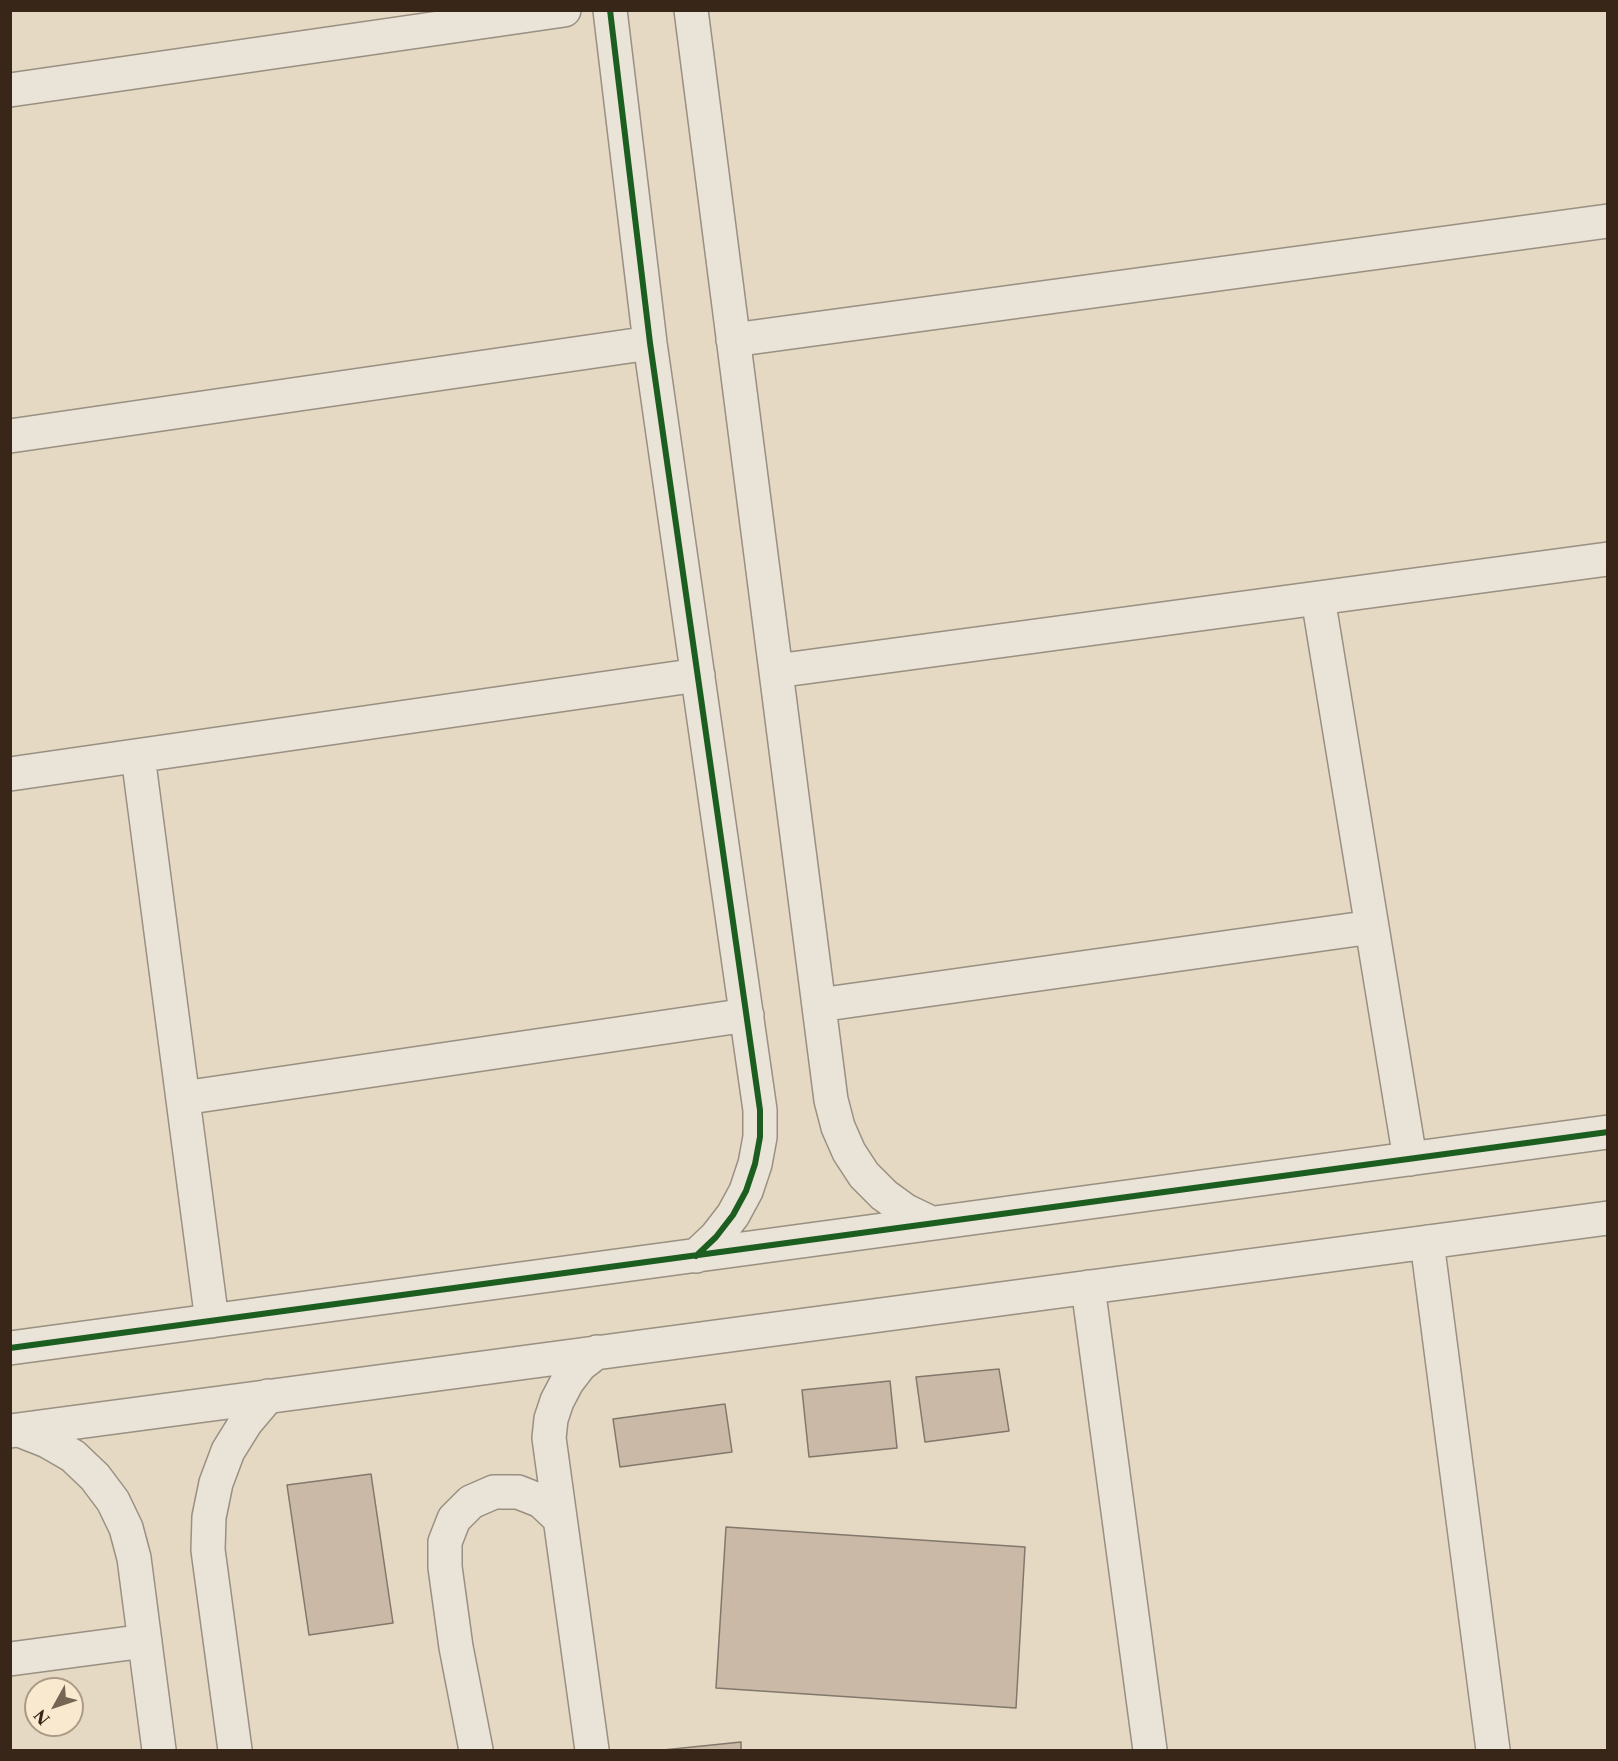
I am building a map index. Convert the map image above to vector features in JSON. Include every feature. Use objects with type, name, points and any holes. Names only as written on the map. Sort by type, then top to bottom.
[{"type":"street","points":[[10,90],[564,10]]},
{"type":"street","points":[[610,10],[650,343],[760,1110],[760,1137],[755,1164],[746,1191],[733,1215],[716,1237],[696,1256]]},
{"type":"street","points":[[691,10],[831,1100],[838,1126],[849,1152],[864,1175],[884,1195],[906,1211],[931,1223]]},
{"type":"street","points":[[733,340],[1608,221]]},
{"type":"street","points":[[10,436],[650,343]]},
{"type":"street","points":[[776,671],[1608,559]]},
{"type":"street","points":[[1318,598],[1410,1159]]},
{"type":"street","points":[[10,774],[698,675]]},
{"type":"street","points":[[138,756],[212,1321]]},
{"type":"street","points":[[819,1005],[1372,927]]},
{"type":"street","points":[[183,1098],[747,1015]]},
{"type":"street","points":[[10,1348],[1608,1132]]},
{"type":"street","points":[[15,1430],[1608,1218]]},
{"type":"street","points":[[1426,1242],[1493,1750]]},
{"type":"street","points":[[1089,1287],[1150,1750]]},
{"type":"street","points":[[592,1750],[549,1438],[556,1401],[580,1365],[597,1352]]},
{"type":"street","points":[[235,1750],[208,1550],[209,1517],[216,1483],[228,1451],[246,1422],[268,1396]]},
{"type":"street","points":[[15,1430],[47,1440],[73,1456],[95,1477],[113,1501],[126,1528],[134,1557],[159,1750]]},
{"type":"street","points":[[476,1750],[456,1647],[445,1567],[445,1542],[454,1519],[471,1502],[494,1492],[518,1492],[541,1501],[560,1518]]},
{"type":"street","points":[[10,1659],[145,1641]]},
{"type":"building","points":[[999,1369],[1009,1431],[925,1442],[916,1377]]},
{"type":"building","points":[[890,1381],[897,1448],[809,1457],[802,1390]]},
{"type":"building","points":[[725,1404],[732,1452],[620,1467],[613,1419]]},
{"type":"building","points":[[371,1474],[393,1623],[309,1635],[287,1485]]},
{"type":"building","points":[[726,1527],[1025,1547],[1016,1708],[716,1688]]},
{"type":"building","points":[[741,1742],[741,1750],[663,1750]]},
{"type":"cycle path","points":[[610,10],[650,343],[760,1110],[760,1137],[755,1164],[746,1191],[733,1215],[716,1237],[696,1256]]},
{"type":"cycle path","points":[[10,1348],[1608,1132]]}]
